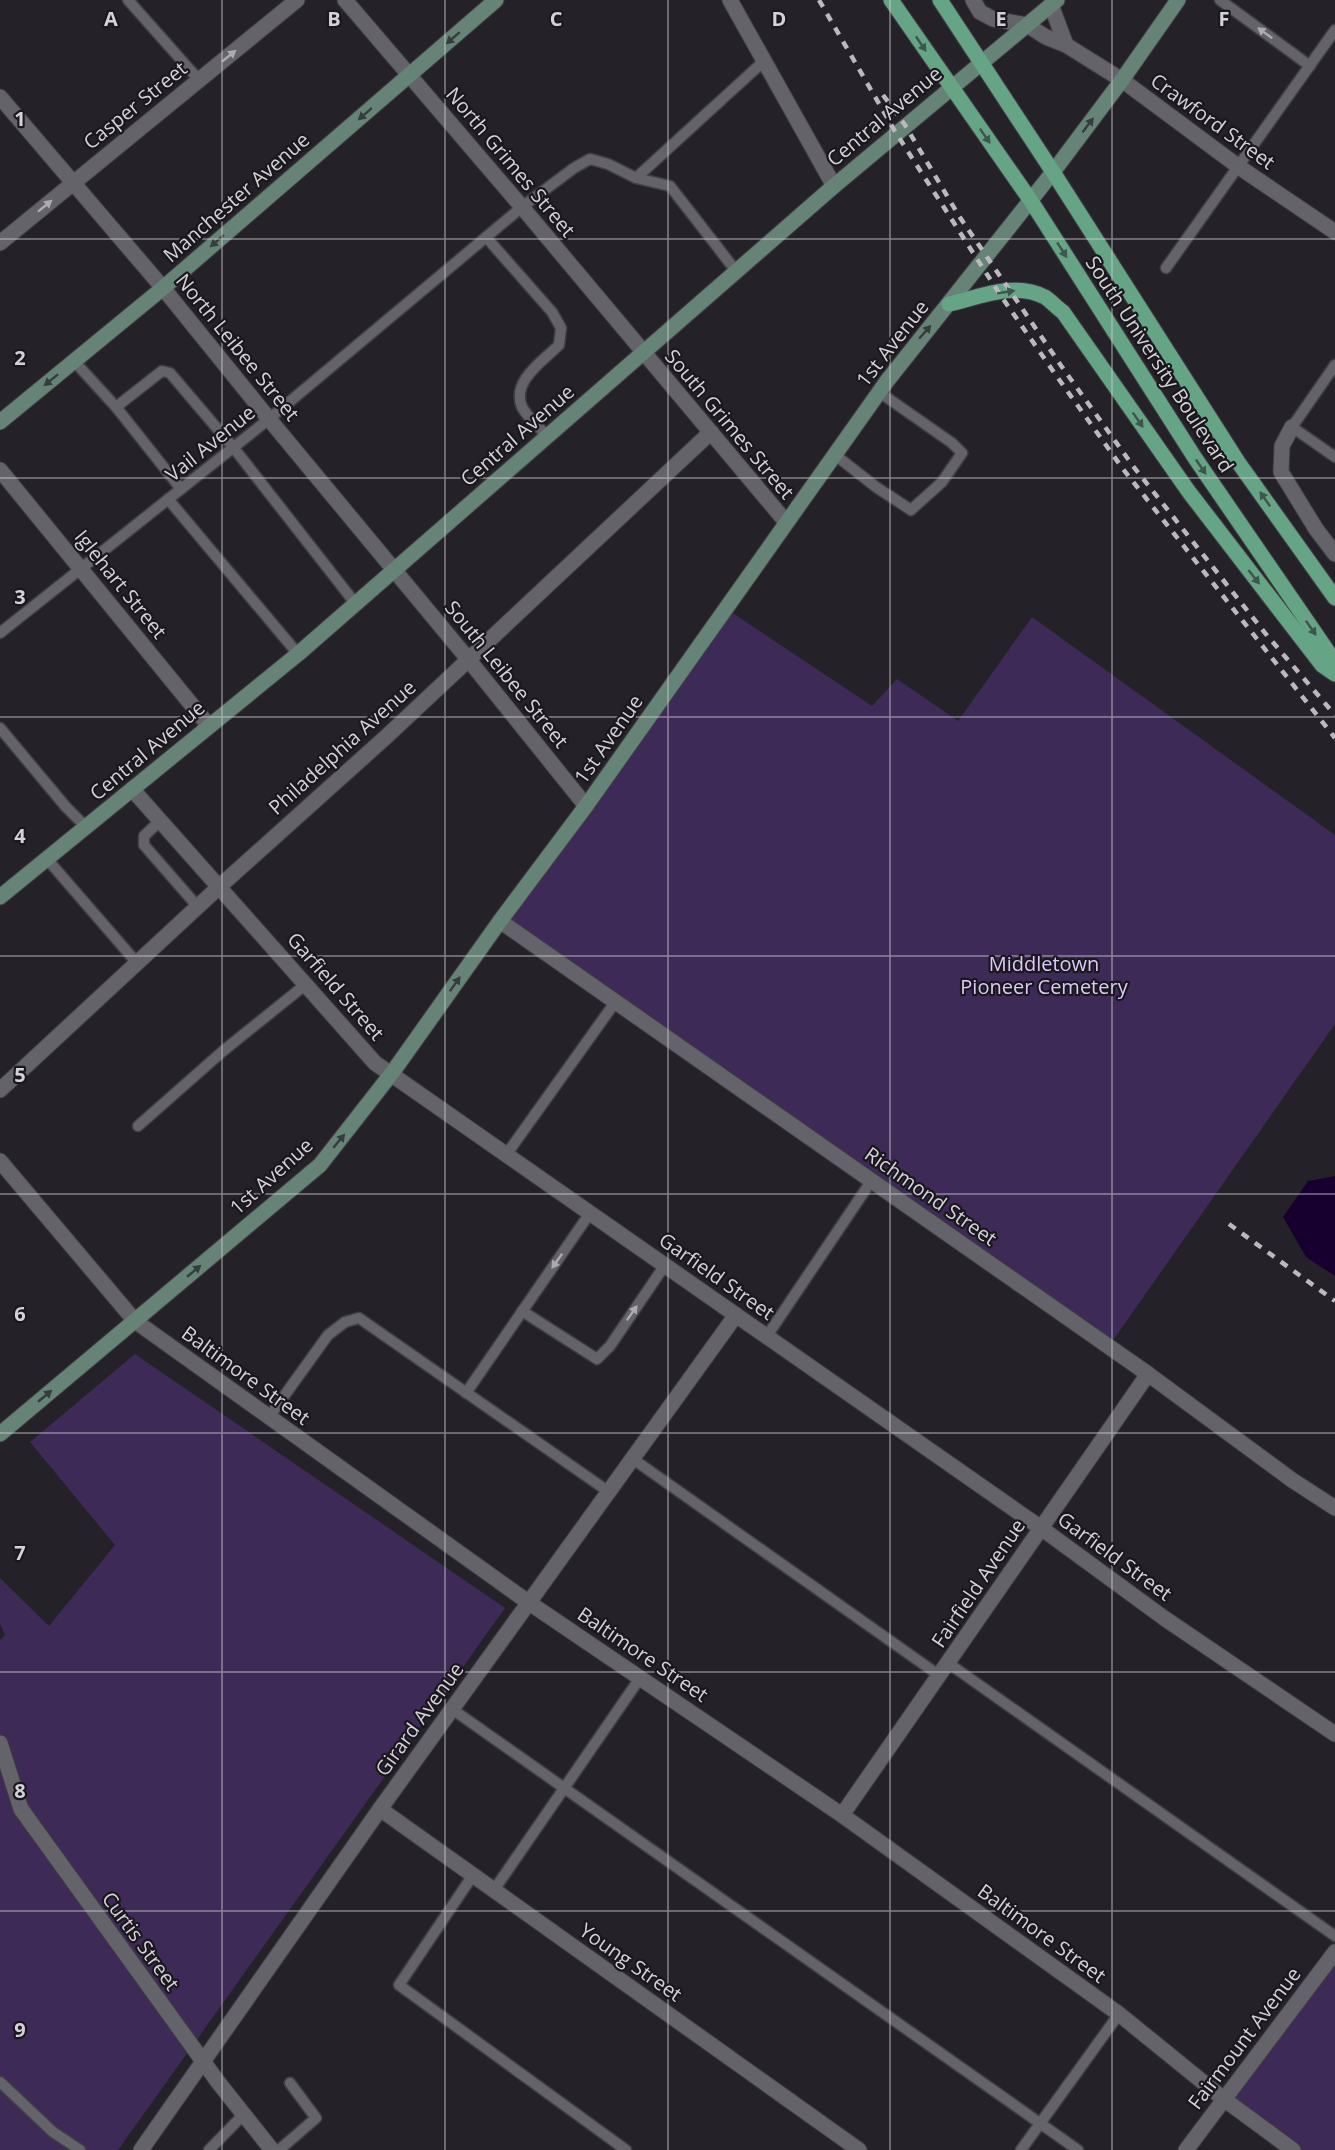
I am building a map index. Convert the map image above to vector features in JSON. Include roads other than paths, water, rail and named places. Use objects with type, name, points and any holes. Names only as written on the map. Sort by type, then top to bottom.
[{"type":"main road","name":"South University Boulevard","points":[[891,0],[1031,201],[1195,458],[1335,662]]},
{"type":"main road","name":"South University Boulevard","points":[[940,0],[1238,462],[1335,598]]},
{"type":"main road","points":[[950,304],[1009,289],[1046,297],[1063,312],[1189,492],[1322,664],[1335,674]]},
{"type":"street","name":"Casper Street","points":[[0,243],[297,0]]},
{"type":"street","name":"North Grimes Street","points":[[345,0],[643,353]]},
{"type":"street","name":"Manchester Avenue","points":[[0,422],[163,288],[496,0]]},
{"type":"street","points":[[730,0],[834,186]]},
{"type":"street","name":"Crawford Street","points":[[973,0],[980,12],[993,19],[1027,25],[1046,37],[1066,45],[1122,80],[1239,167],[1335,232]]},
{"type":"street","name":"1st Avenue","points":[[0,1434],[320,1164],[392,1073],[500,921],[586,806],[879,392],[916,342],[950,304],[1031,201],[1122,80],[1178,0]]},
{"type":"street","points":[[1054,3],[1066,45]]},
{"type":"street","name":"Central Avenue","points":[[0,897],[298,654],[834,186],[1054,3]]},
{"type":"street","name":"North Leibee Street","points":[[0,98],[163,288],[394,570]]},
{"type":"street","name":"South Grimes Street","points":[[643,353],[786,522]]},
{"type":"street","points":[[1292,427],[1282,446],[1281,472],[1316,529],[1335,554]]},
{"type":"street","name":"Philadelphia Avenue","points":[[0,1090],[220,886],[387,736],[711,432]]},
{"type":"street","name":"Iglehart Street","points":[[0,470],[209,726]]},
{"type":"street","name":"South Leibee Street","points":[[394,570],[586,806]]},
{"type":"street","name":"Garfield Street","points":[[132,789],[375,1063],[1041,1528],[1164,1618],[1335,1734]]},
{"type":"street","name":"Richmond Street","points":[[500,921],[1148,1374],[1292,1480],[1335,1508]]},
{"type":"street","name":"Baltimore Street","points":[[0,1161],[135,1321],[528,1602],[842,1815],[1119,2014],[1225,2100],[1293,2150]]},
{"type":"street","name":"Girard Avenue","points":[[141,2150],[380,1809],[736,1315]]},
{"type":"street","name":"Fairfield Avenue","points":[[842,1815],[1148,1374]]},
{"type":"street","name":"Curtis Street","points":[[0,1743],[21,1809],[202,2061],[272,2150]]},
{"type":"street","name":"Young Street","points":[[380,1809],[858,2150]]},
{"type":"street","name":"Fairmount Avenue","points":[[1186,2150],[1335,1952]]},
{"type":"lane","points":[[128,0],[200,80]]},
{"type":"lane","points":[[1220,0],[1310,66]]},
{"type":"lane","points":[[1166,267],[1335,30]]},
{"type":"lane","points":[[636,178],[764,61]]},
{"type":"lane","name":"Vail Avenue","points":[[0,633],[268,419],[522,207],[574,168],[590,159],[608,164],[636,178]]},
{"type":"lane","points":[[636,178],[670,186],[736,271]]},
{"type":"lane","points":[[486,237],[552,312],[561,328],[559,345],[525,378],[519,395],[523,408],[547,436]]},
{"type":"lane","points":[[74,361],[116,407],[181,489]]},
{"type":"lane","points":[[1335,365],[1292,427],[1335,457]]},
{"type":"lane","points":[[116,407],[162,371],[170,373],[233,447],[355,603]]},
{"type":"lane","points":[[834,454],[876,487],[911,510],[942,482],[962,453],[952,443],[879,392]]},
{"type":"lane","points":[[168,499],[298,654]]},
{"type":"lane","points":[[0,728],[66,807],[87,828]]},
{"type":"lane","points":[[161,820],[144,836],[144,845],[198,907]]},
{"type":"lane","points":[[46,859],[138,963]]},
{"type":"lane","points":[[138,1126],[223,1051],[306,985]]},
{"type":"lane","points":[[506,1155],[616,1002]]},
{"type":"lane","points":[[767,1336],[872,1180]]},
{"type":"lane","points":[[466,1393],[590,1213]]},
{"type":"lane","points":[[522,1311],[597,1359],[610,1346],[665,1265]]},
{"type":"lane","points":[[269,1417],[328,1335],[345,1322],[359,1318],[609,1492]]},
{"type":"lane","points":[[633,1459],[1335,1936]]},
{"type":"lane","points":[[494,1890],[640,1678]]},
{"type":"lane","points":[[452,1709],[1078,2150]]},
{"type":"lane","points":[[473,1875],[399,1985],[626,2150]]},
{"type":"lane","points":[[1021,2150],[1119,2014]]},
{"type":"lane","points":[[0,2082],[53,2132],[80,2150]]},
{"type":"lane","points":[[279,2150],[316,2118],[290,2083]]},
{"type":"lane","points":[[209,2150],[244,2114]]},
{"type":"railway","points":[[819,0],[896,133],[999,293],[1053,371],[1123,469],[1335,738]]},
{"type":"railway","points":[[883,95],[905,125],[959,216],[1133,466],[1265,633],[1335,715]]},
{"type":"railway","points":[[1229,1224],[1335,1301]]},
{"type":"park label","name":"Middletown Pioneer Cemetery","points":[[1044,974]]}]
